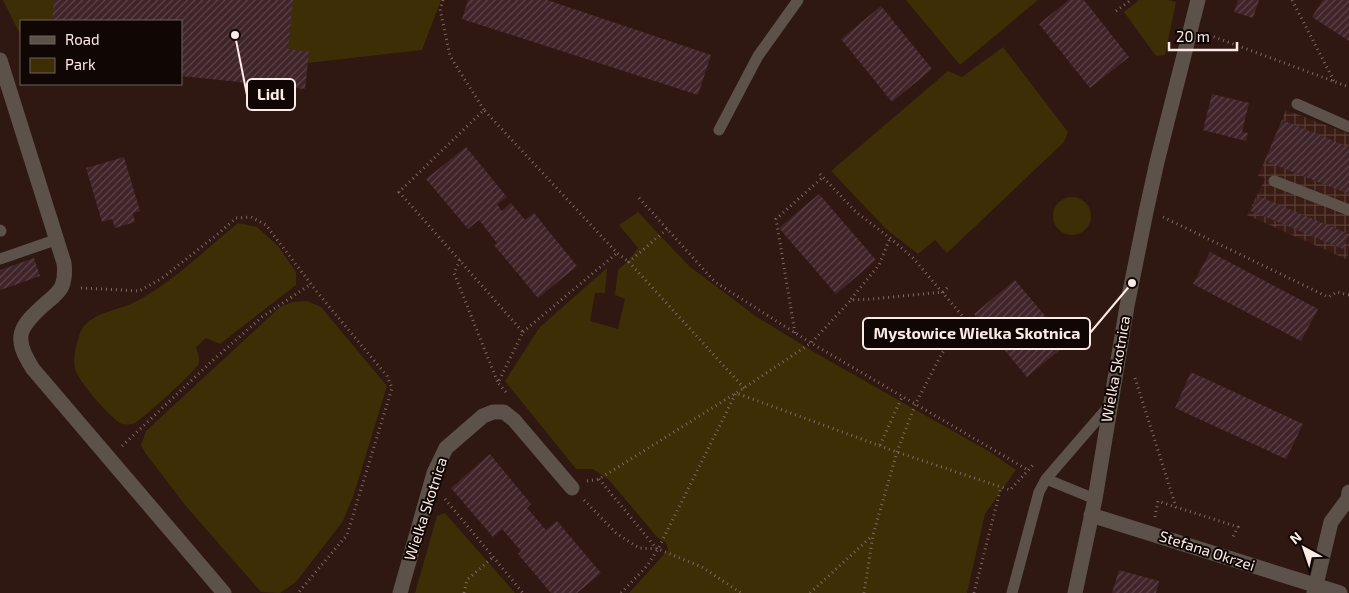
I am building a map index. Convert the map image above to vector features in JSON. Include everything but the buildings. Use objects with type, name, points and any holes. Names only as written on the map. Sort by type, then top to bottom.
[{"type":"street","name":"Wielka Skotnica","points":[[1075,593],[1146,212],[1198,0]]},
{"type":"street","points":[[0,60],[64,263],[65,277],[62,286],[55,295],[32,315],[23,328],[20,339],[22,350],[33,369],[224,593]]},
{"type":"street","name":"Wielka Skotnica","points":[[400,593],[434,473],[446,448],[483,416],[493,412],[504,412],[514,420],[572,488]]},
{"type":"street","points":[[1315,590],[1332,522],[1348,499],[1349,492]]},
{"type":"street","name":"Stefana Okrzei","points":[[1091,515],[1315,590],[1340,593]]},
{"type":"lane","points":[[720,130],[758,56],[798,0]]},
{"type":"lane","points":[[1297,104],[1349,127]]},
{"type":"lane","points":[[1274,181],[1349,210]]},
{"type":"lane","points":[[0,259],[58,240]]},
{"type":"lane","points":[[1012,593],[1039,492],[1046,479],[1110,406]]},
{"type":"lane","points":[[1046,479],[1094,499]]},
{"type":"path","points":[[443,0],[440,9],[450,56],[484,110],[617,253],[629,262],[744,388]]},
{"type":"path","points":[[1116,11],[1131,0]]},
{"type":"path","points":[[1292,0],[1334,81]]},
{"type":"path","points":[[1208,35],[1349,87]]},
{"type":"path","points":[[484,110],[400,192],[523,332]]},
{"type":"path","points":[[820,174],[856,212],[913,258],[965,319],[941,355],[915,405],[897,452],[872,535],[864,593]]},
{"type":"path","points":[[795,333],[776,219],[823,177]]},
{"type":"path","points":[[639,198],[715,282],[811,343],[1028,470]]},
{"type":"path","points":[[1146,212],[1161,215],[1328,297],[1337,292],[1349,295]]},
{"type":"path","points":[[62,286],[139,291],[161,279],[236,218],[251,216],[266,225],[388,376],[392,388],[347,535],[298,593]]},
{"type":"path","points":[[629,262],[667,229]]},
{"type":"path","points":[[741,593],[702,567],[658,549],[639,548],[616,532],[572,488],[584,481],[599,479],[744,388],[811,343],[851,300],[879,265],[890,238]]},
{"type":"path","points":[[498,383],[523,332],[617,253]]},
{"type":"path","points":[[460,260],[454,273],[498,383],[510,397]]},
{"type":"path","points":[[110,458],[210,362],[262,318],[312,284]]},
{"type":"path","points":[[851,300],[942,292],[950,285]]},
{"type":"path","points":[[1132,371],[1176,507]]},
{"type":"path","points":[[736,393],[897,452],[1010,490],[1034,463]]},
{"type":"path","points":[[621,593],[647,566],[658,549],[736,393]]},
{"type":"path","points":[[880,445],[902,397]]},
{"type":"path","points":[[599,479],[658,549]]},
{"type":"path","points":[[432,484],[523,593]]},
{"type":"path","points":[[974,593],[1001,487]]},
{"type":"path","points":[[1155,519],[1158,501],[1238,527],[1230,544]]},
{"type":"path","points":[[810,593],[872,535]]},
{"type":"path","points":[[464,593],[467,580],[493,557]]},
{"type":"shaded area","points":[[1286,110],[1349,134],[1349,252],[1346,259],[1247,215],[1265,179],[1258,176]]},
{"type":"green space","points":[[3,0],[441,0],[422,50],[227,72],[182,20],[20,20],[20,34]]},
{"type":"green space","points":[[906,0],[1038,0],[960,65]]},
{"type":"green space","points":[[1139,0],[1168,0],[1176,2],[1165,55],[1156,56],[1124,12]]},
{"type":"green space","points":[[1003,47],[1068,132],[1064,142],[947,253],[935,240],[918,254],[886,229],[831,171],[948,71],[962,77]]},
{"type":"green space","points":[[1072,197],[1085,203],[1091,216],[1085,229],[1072,235],[1059,229],[1053,216],[1059,203]]},
{"type":"green space","points":[[638,212],[689,266],[757,317],[819,355],[990,452],[1016,470],[985,514],[967,593],[629,593],[668,550],[666,543],[657,537],[609,480],[593,469],[576,469],[505,381],[540,327],[607,268],[605,293],[595,293],[590,321],[618,329],[625,299],[615,295],[618,270],[638,248],[619,225]]},
{"type":"green space","points":[[238,223],[257,227],[278,246],[296,272],[296,285],[220,344],[206,338],[196,347],[199,363],[187,377],[138,421],[133,424],[122,424],[103,408],[77,375],[74,358],[81,330],[93,318],[135,302],[149,294],[188,265]]},
{"type":"green space","points":[[307,301],[321,307],[387,386],[354,494],[343,521],[296,582],[280,593],[261,592],[185,505],[141,445],[146,431],[280,307],[292,302]]},
{"type":"green space","points":[[445,513],[515,593],[415,593],[437,516]]},
{"type":"place","name":"Lidl","points":[[235,35]]},
{"type":"place","name":"Mysłowice Wielka Skotnica","points":[[1132,283]]}]
